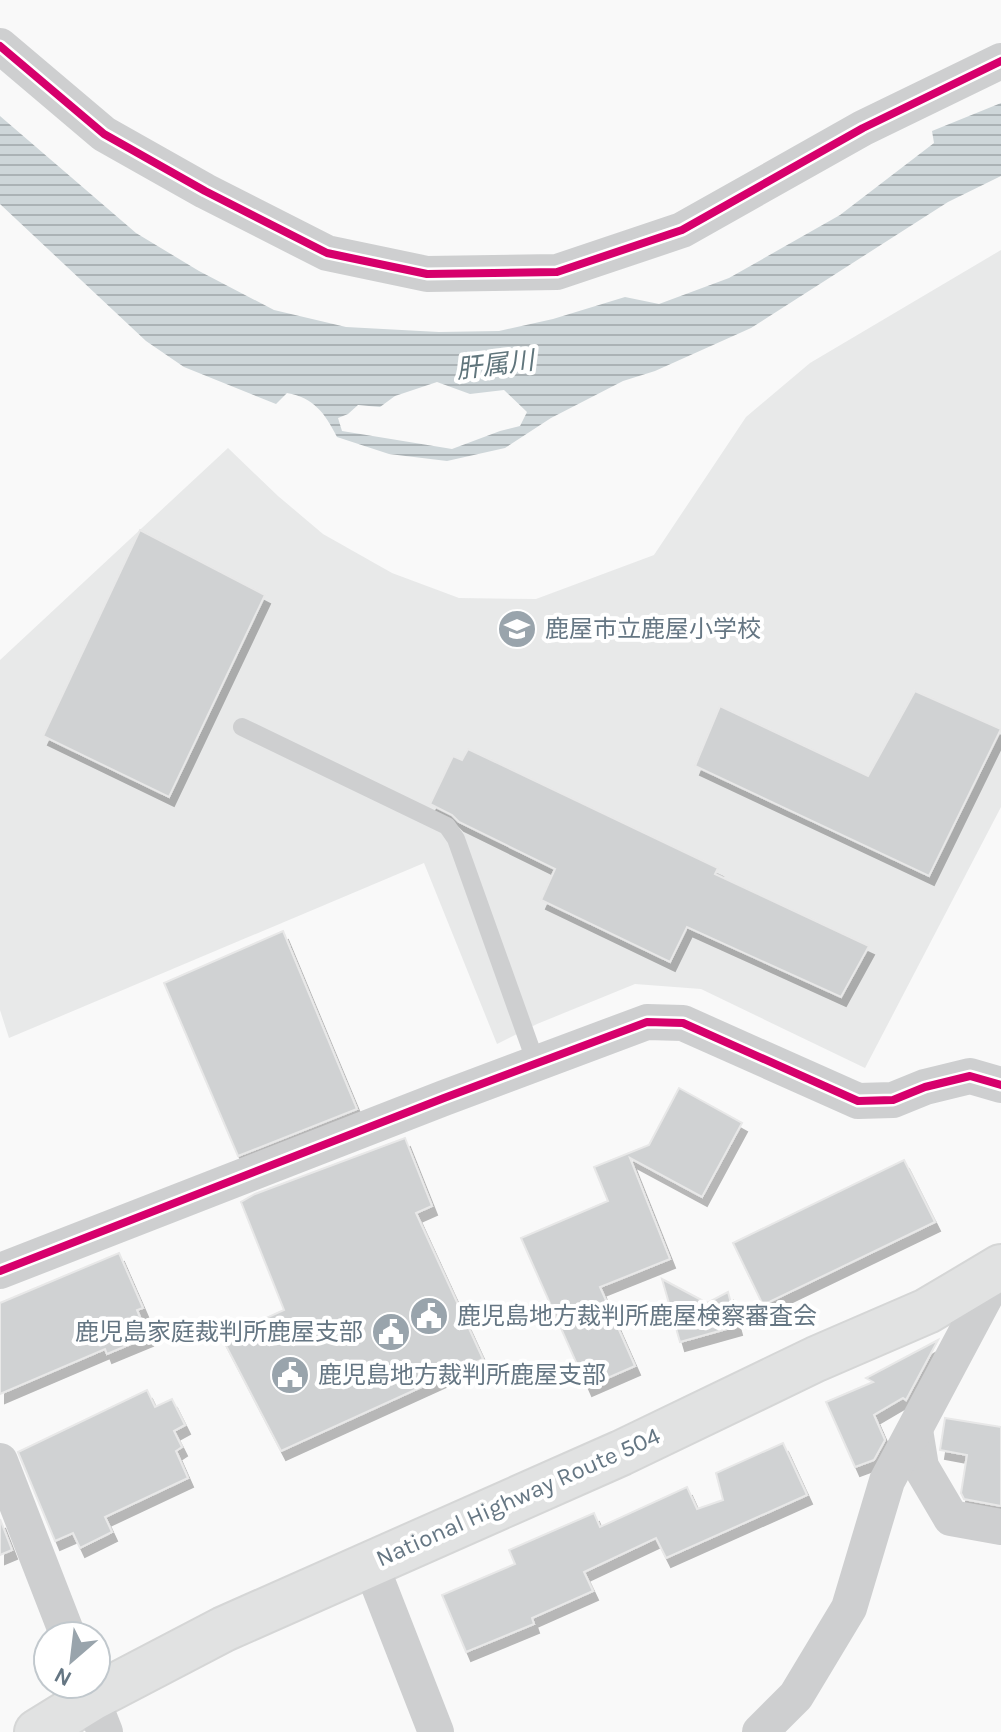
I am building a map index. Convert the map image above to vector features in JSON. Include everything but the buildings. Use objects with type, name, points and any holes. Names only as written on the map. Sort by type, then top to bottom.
[{"type":"highway","name":"National Highway Route 504","points":[[37,1732],[94,1705],[224,1629],[621,1453],[816,1359],[927,1311],[1001,1267]]},
{"type":"street","points":[[0,46],[104,134],[205,191],[327,253],[427,274],[557,272],[682,230],[863,128],[1001,61]]},
{"type":"street","points":[[0,1271],[647,1022],[683,1023],[858,1101],[893,1100],[925,1087],[970,1076],[1001,1085]]},
{"type":"street","points":[[760,1732],[796,1696],[849,1608],[887,1481],[1001,1267]]},
{"type":"street","points":[[915,1430],[921,1467],[951,1518],[1001,1527]]},
{"type":"street","points":[[0,1461],[62,1620]]},
{"type":"street","points":[[370,1563],[436,1732]]},
{"type":"lane","points":[[242,727],[447,826],[456,839],[536,1063]]},
{"type":"shaded area","name":"鹿屋市立鹿屋小学校","points":[[1001,250],[1001,807],[865,1068],[701,989],[635,984],[497,1044],[424,863],[9,1038],[0,1010],[0,660],[228,448],[323,534],[392,573],[459,598],[536,599],[654,555],[746,417],[810,363]]},
{"type":"water","name":"肝属川","points":[[1001,103],[1001,176],[948,202],[751,328],[655,371],[623,381],[551,418],[505,448],[447,461],[389,454],[337,437],[323,414],[305,399],[287,393],[276,404],[184,367],[146,341],[0,204],[0,116],[136,233],[199,271],[274,310],[346,327],[439,332],[499,331],[553,319],[625,297],[659,304],[729,278],[840,215],[934,143],[932,131]],"holes":[[[437,382],[470,394],[504,390],[527,412],[520,426],[452,449],[342,431],[338,418],[358,405],[380,407],[395,396]]]},
{"type":"cycle path","points":[[0,46],[104,134],[205,191],[327,253],[427,274],[557,272],[682,230],[863,128],[1001,61]]},
{"type":"cycle path","points":[[0,1271],[647,1022],[683,1023],[858,1101],[893,1100],[925,1087],[970,1076],[1001,1085]]},
{"type":"place","name":"鹿屋市立鹿屋小学校","points":[[517,629]]},
{"type":"place","name":"鹿児島地方裁判所鹿屋検察審査会","points":[[429,1316]]},
{"type":"place","name":"鹿児島家庭裁判所鹿屋支部","points":[[391,1332]]},
{"type":"place","name":"鹿児島地方裁判所鹿屋支部","points":[[290,1375]]}]
